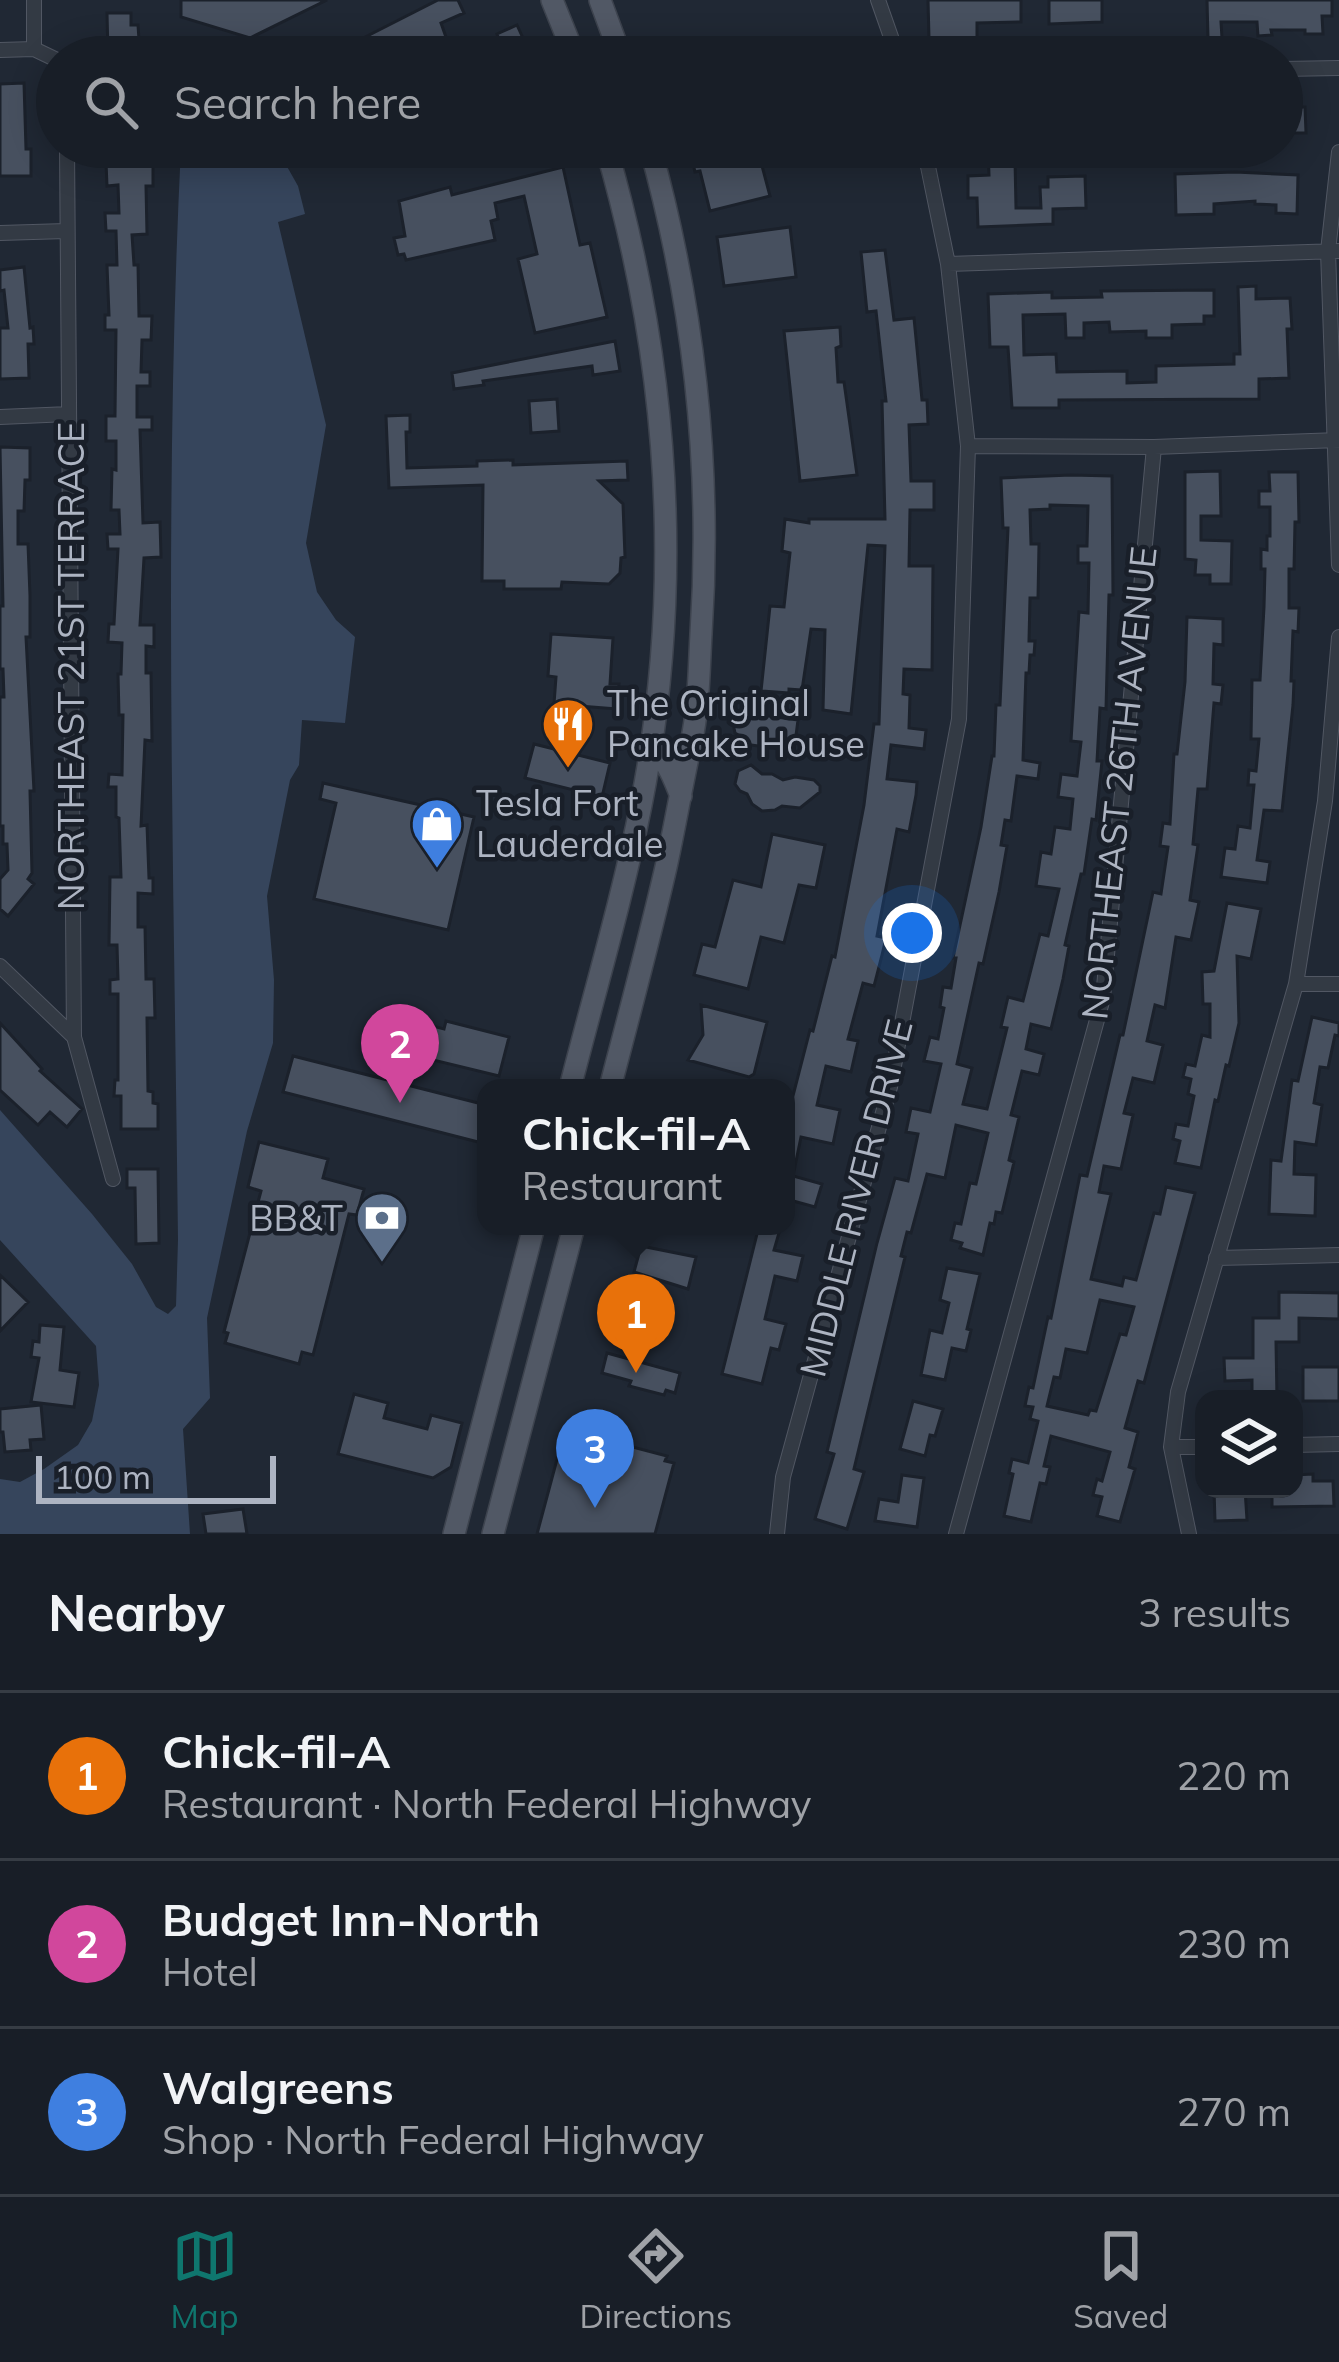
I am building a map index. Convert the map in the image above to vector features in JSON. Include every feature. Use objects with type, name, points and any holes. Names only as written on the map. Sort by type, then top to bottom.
[{"type":"main road","points":[[552,0],[567,36]]},
{"type":"main road","points":[[600,0],[613,36]]},
{"type":"main road","points":[[572,1079],[632,847],[650,747],[666,546],[660,407],[642,287],[612,168]]},
{"type":"main road","points":[[612,1079],[681,797],[696,701],[703,604],[703,461],[685,305],[654,168]]},
{"type":"main road","points":[[657,699],[672,735],[688,748]]},
{"type":"main road","points":[[650,747],[671,770],[681,797]]},
{"type":"main road","points":[[454,1534],[532,1235]]},
{"type":"main road","points":[[493,1534],[572,1235]]},
{"type":"street","points":[[0,50],[34,50],[34,0]]},
{"type":"street","points":[[878,0],[891,36]]},
{"type":"street","points":[[1303,69],[1339,68]]},
{"type":"street","points":[[1339,152],[1334,251],[1339,565]]},
{"type":"street","name":"NORTHEAST 21ST TERRACE","points":[[67,168],[74,1037],[113,1180]]},
{"type":"street","name":"MIDDLE RIVER DRIVE","points":[[777,1534],[783,1477],[890,1087],[959,719],[968,446],[948,265],[927,168]]},
{"type":"street","points":[[0,233],[66,231]]},
{"type":"street","points":[[948,265],[1334,251]]},
{"type":"street","points":[[0,417],[69,414]]},
{"type":"street","points":[[968,446],[1337,441]]},
{"type":"street","name":"NORTHEAST 26TH AVENUE","points":[[956,1534],[1103,998],[1154,447]]},
{"type":"street","points":[[1190,1534],[1171,1448],[1178,1392],[1296,984],[1332,800],[1339,637]]},
{"type":"street","points":[[0,966],[74,1037]]},
{"type":"street","points":[[1296,984],[1339,984]]},
{"type":"street","points":[[1216,1258],[1339,1255]]},
{"type":"street","points":[[1303,1445],[1339,1444]]},
{"type":"street","points":[[1171,1448],[1195,1447]]},
{"type":"water","points":[[180,168],[288,168],[305,214],[278,222],[326,425],[306,543],[317,592],[355,637],[345,723],[302,720],[299,765],[290,780],[267,896],[273,1043],[247,1131],[207,1318],[210,1398],[183,1429],[190,1534],[0,1534],[0,1479],[20,1482],[78,1445],[92,1421],[99,1385],[96,1346],[0,1240],[0,1110],[132,1264],[156,1307],[168,1314],[176,1306],[171,557]]},
{"type":"building","points":[[181,0],[327,0],[254,36],[181,17]]},
{"type":"building","points":[[438,0],[458,0],[464,13],[441,23],[446,36],[367,36]]},
{"type":"building","points":[[928,0],[1021,0],[1021,22],[977,23],[977,36],[929,36]]},
{"type":"building","points":[[1049,0],[1102,0],[1102,22],[1049,24]]},
{"type":"building","points":[[1207,0],[1332,0],[1332,16],[1322,16],[1323,34],[1271,30],[1272,35],[1258,36],[1257,22],[1221,22],[1222,36],[1208,36]]},
{"type":"building","points":[[107,13],[131,13],[131,25],[138,25],[139,36],[108,36]]},
{"type":"building","points":[[517,25],[522,36],[498,36]]},
{"type":"building","points":[[24,83],[31,176],[0,176],[0,84]]},
{"type":"building","points":[[106,168],[153,168],[153,186],[146,186],[147,234],[132,235],[139,316],[152,316],[151,340],[142,340],[141,372],[150,372],[150,386],[137,386],[137,417],[152,417],[152,430],[140,430],[143,523],[160,522],[161,557],[144,558],[140,625],[154,625],[154,647],[146,646],[152,741],[145,740],[141,826],[147,825],[153,894],[138,893],[138,927],[145,927],[146,979],[154,979],[155,1018],[147,1018],[148,1091],[158,1104],[158,1129],[121,1129],[121,1096],[114,1096],[118,994],[110,994],[110,980],[118,979],[117,945],[109,945],[110,877],[121,877],[116,787],[108,787],[109,774],[122,775],[123,715],[119,715],[118,674],[122,643],[108,642],[109,624],[114,624],[118,549],[108,549],[107,534],[120,534],[119,510],[111,510],[116,441],[106,441],[106,416],[115,416],[116,330],[105,330],[107,265],[117,265],[116,231],[106,231],[105,213],[119,213],[118,185],[107,186]]},
{"type":"building","points":[[563,168],[580,245],[590,243],[607,317],[535,333],[518,259],[537,254],[524,196],[495,203],[498,219],[491,221],[495,240],[406,260],[404,254],[398,255],[394,238],[405,236],[399,201],[450,187],[452,195]]},
{"type":"building","points":[[694,168],[763,168],[770,196],[710,211],[700,171]]},
{"type":"building","points":[[989,168],[1015,168],[1016,208],[1041,208],[1040,187],[1048,187],[1048,177],[1085,176],[1086,208],[1053,209],[1053,224],[978,227],[977,198],[968,198],[968,176],[989,175]]},
{"type":"building","points":[[1175,174],[1298,175],[1297,214],[1276,213],[1276,205],[1255,201],[1214,204],[1214,214],[1176,215]]},
{"type":"building","points":[[790,227],[796,277],[724,286],[717,237]]},
{"type":"building","points":[[885,250],[894,320],[914,318],[928,424],[909,425],[911,481],[934,481],[934,510],[910,510],[909,566],[933,566],[932,670],[904,669],[903,694],[910,695],[909,728],[926,730],[924,749],[891,745],[887,779],[917,782],[916,795],[909,832],[897,829],[877,936],[886,938],[874,986],[863,983],[848,1039],[858,1041],[851,1072],[826,1066],[817,1105],[840,1110],[833,1144],[801,1137],[795,1166],[795,1088],[835,957],[874,724],[879,724],[885,546],[868,545],[851,714],[823,710],[825,630],[811,629],[802,690],[761,691],[770,606],[784,607],[790,553],[782,551],[785,519],[809,523],[809,519],[885,519],[882,401],[886,401],[876,311],[867,312],[861,252]]},
{"type":"building","points":[[24,267],[34,344],[28,344],[29,378],[0,379],[0,328],[8,328],[0,270]]},
{"type":"building","points":[[1256,286],[1256,299],[1290,298],[1292,329],[1287,329],[1289,378],[1259,379],[1259,399],[1059,400],[1059,408],[1012,408],[1008,347],[990,347],[988,294],[1052,292],[1052,298],[1102,297],[1101,291],[1214,290],[1214,316],[1204,316],[1204,324],[1172,325],[1172,338],[1146,338],[1146,331],[1110,332],[1109,322],[1084,323],[1084,338],[1066,338],[1065,314],[1023,315],[1024,355],[1056,354],[1057,372],[1127,371],[1127,383],[1156,382],[1156,366],[1234,364],[1234,354],[1240,354],[1238,287]]},
{"type":"building","points":[[840,327],[838,382],[844,382],[857,475],[800,481],[784,331]]},
{"type":"building","points":[[615,341],[620,371],[593,375],[592,366],[454,389],[452,373]]},
{"type":"building","points":[[557,399],[559,431],[531,433],[529,401]]},
{"type":"building","points":[[410,415],[407,468],[477,466],[477,461],[513,460],[513,465],[627,461],[628,480],[599,481],[623,504],[625,557],[620,573],[609,584],[562,582],[561,589],[504,589],[504,581],[482,581],[483,485],[389,488],[386,416]]},
{"type":"building","points":[[0,447],[30,448],[30,480],[25,480],[24,511],[18,511],[18,544],[28,544],[30,637],[26,637],[34,791],[30,791],[32,873],[28,879],[34,884],[8,916],[0,909],[0,879],[8,870],[7,844],[3,844],[0,826],[0,697],[4,697]]},
{"type":"building","points":[[1220,471],[1221,516],[1201,516],[1201,540],[1232,541],[1231,584],[1210,584],[1210,575],[1195,575],[1196,560],[1185,559],[1185,472]]},
{"type":"building","points":[[1269,472],[1298,472],[1299,522],[1295,522],[1294,569],[1289,569],[1289,608],[1299,608],[1298,632],[1293,631],[1293,705],[1282,811],[1264,810],[1257,860],[1270,862],[1267,883],[1221,877],[1225,848],[1235,849],[1238,826],[1250,828],[1254,785],[1248,785],[1249,770],[1256,771],[1259,739],[1251,739],[1252,680],[1260,680],[1265,569],[1261,569],[1261,549],[1267,550],[1270,536],[1270,507],[1259,507],[1259,491],[1270,491]]},
{"type":"building","points":[[1112,476],[1113,595],[1109,595],[1106,709],[1100,708],[1097,761],[1102,761],[1096,820],[1092,819],[1051,1029],[1031,1024],[1026,1049],[1044,1054],[1039,1075],[1022,1071],[1011,1115],[1019,1117],[1009,1160],[1014,1162],[1002,1213],[996,1212],[994,1224],[990,1223],[983,1255],[951,1240],[955,1223],[961,1224],[970,1183],[976,1184],[988,1133],[956,1125],[945,1178],[927,1174],[901,1256],[905,1257],[854,1469],[864,1472],[847,1529],[815,1519],[834,1454],[827,1452],[895,1178],[908,1181],[918,1134],[906,1132],[911,1108],[930,1112],[941,1064],[924,1061],[930,1037],[938,1039],[943,987],[951,988],[994,756],[1008,528],[1003,528],[1001,478]],"holes":[[[1050,505],[1088,506],[1087,546],[1078,546],[1078,563],[1089,563],[1088,613],[1079,612],[1071,741],[1081,742],[1077,776],[1061,774],[1058,797],[1073,799],[1070,829],[1055,827],[1051,854],[1041,852],[1036,886],[1059,889],[1048,936],[1040,934],[1023,1001],[1008,997],[1001,1027],[1007,1028],[987,1109],[963,1104],[972,1068],[957,1064],[999,892],[1007,846],[1001,845],[1005,820],[1011,821],[1017,776],[1038,779],[1040,763],[1023,760],[1026,673],[1035,641],[1029,641],[1030,598],[1038,598],[1039,544],[1031,544],[1030,510],[1050,509]]]},
{"type":"building","points":[[1187,617],[1223,619],[1223,645],[1214,644],[1213,684],[1223,685],[1221,704],[1214,703],[1207,789],[1198,789],[1193,844],[1198,845],[1190,900],[1199,902],[1191,940],[1176,937],[1165,1008],[1155,1005],[1147,1041],[1163,1045],[1154,1083],[1133,1078],[1124,1113],[1133,1115],[1121,1169],[1104,1166],[1099,1192],[1111,1194],[1091,1279],[1122,1286],[1124,1277],[1136,1280],[1166,1187],[1195,1193],[1144,1383],[1138,1381],[1125,1428],[1138,1432],[1129,1467],[1135,1469],[1120,1522],[1097,1516],[1102,1497],[1093,1495],[1110,1452],[1051,1436],[1044,1466],[1050,1467],[1046,1484],[1040,1483],[1031,1522],[1004,1516],[1013,1474],[1009,1473],[1012,1459],[1028,1463],[1038,1421],[1030,1419],[1033,1407],[1025,1406],[1029,1387],[1033,1388],[1051,1318],[1080,1175],[1087,1176],[1123,1035],[1153,892],[1161,894],[1168,847],[1160,846],[1163,823],[1170,824]],"holes":[[[1100,1300],[1134,1307],[1126,1335],[1120,1334],[1096,1411],[1088,1415],[1047,1406],[1066,1349],[1087,1353]]]},
{"type":"building","points":[[551,634],[613,638],[610,684],[619,684],[617,709],[554,704],[556,677],[548,676]]},
{"type":"building","points":[[748,713],[798,720],[794,751],[744,744],[734,728]]},
{"type":"building","name":"The Original Pancake House","points":[[534,744],[610,763],[602,797],[525,778]]},
{"type":"building","points":[[751,765],[783,780],[814,780],[820,792],[800,808],[762,811],[735,784],[738,771]]},
{"type":"building","points":[[323,783],[474,817],[448,930],[314,899],[336,803],[320,799]]},
{"type":"building","points":[[772,834],[825,845],[816,888],[799,885],[784,943],[761,937],[748,989],[694,975],[702,944],[715,947],[733,880],[761,887]]},
{"type":"building","points":[[1227,903],[1261,909],[1251,959],[1237,956],[1239,1023],[1215,1100],[1201,1168],[1175,1163],[1180,1141],[1173,1139],[1176,1124],[1188,1126],[1194,1096],[1188,1094],[1191,1079],[1183,1077],[1186,1064],[1195,1066],[1202,1035],[1210,1037],[1210,1004],[1203,1004],[1202,972],[1214,971]]},
{"type":"building","points":[[701,1005],[767,1022],[754,1074],[749,1077],[688,1060],[703,1035]]},
{"type":"building","points":[[1312,1017],[1339,1023],[1328,1068],[1320,1067],[1314,1103],[1322,1105],[1316,1145],[1295,1142],[1294,1174],[1316,1175],[1315,1216],[1269,1214],[1271,1160],[1281,1161],[1292,1080],[1298,1081]]},
{"type":"building","points":[[446,1021],[509,1037],[499,1076],[433,1060],[437,1045],[421,1041],[425,1024],[444,1029]]},
{"type":"building","points":[[0,1023],[40,1071],[82,1109],[67,1127],[50,1112],[38,1125],[0,1090]]},
{"type":"building","points":[[293,1056],[477,1103],[477,1142],[283,1092]]},
{"type":"building","points":[[259,1142],[328,1159],[323,1178],[364,1189],[357,1215],[349,1214],[313,1355],[302,1352],[299,1364],[225,1343],[261,1191],[248,1187]]},
{"type":"building","points":[[127,1169],[158,1169],[159,1243],[136,1244],[135,1188],[127,1188]]},
{"type":"building","points":[[795,1177],[822,1184],[815,1207],[795,1201]]},
{"type":"building","points":[[757,1235],[778,1235],[774,1250],[803,1256],[797,1281],[775,1276],[765,1319],[786,1324],[779,1350],[771,1348],[762,1384],[722,1374]]},
{"type":"building","points":[[641,1246],[696,1257],[688,1289],[634,1272]]},
{"type":"building","points":[[947,1268],[980,1274],[966,1351],[952,1348],[945,1380],[921,1375],[930,1330],[942,1333],[949,1303],[940,1300]]},
{"type":"building","points":[[0,1275],[28,1302],[0,1331]]},
{"type":"building","points":[[1279,1292],[1339,1293],[1339,1319],[1299,1318],[1299,1342],[1276,1342],[1277,1390],[1252,1390],[1252,1380],[1225,1381],[1224,1358],[1253,1358],[1253,1318],[1279,1318]]},
{"type":"building","points":[[40,1325],[64,1327],[60,1370],[79,1373],[74,1407],[31,1402],[39,1358],[31,1357],[33,1341],[39,1342]]},
{"type":"building","points":[[607,1353],[680,1373],[675,1393],[666,1390],[664,1395],[629,1386],[631,1381],[602,1373]]},
{"type":"building","points":[[1303,1367],[1339,1367],[1339,1401],[1303,1401]]},
{"type":"building","points":[[354,1394],[388,1403],[384,1418],[427,1429],[431,1415],[462,1423],[451,1467],[433,1478],[338,1454]]},
{"type":"building","points":[[913,1401],[943,1409],[925,1456],[900,1449]]},
{"type":"building","points":[[41,1405],[44,1439],[30,1440],[31,1450],[5,1452],[0,1409]]},
{"type":"building","points":[[563,1437],[604,1447],[606,1440],[667,1456],[665,1461],[674,1463],[655,1534],[537,1534]]},
{"type":"building","points":[[1313,1474],[1313,1481],[1333,1481],[1334,1506],[1272,1507],[1272,1498],[1303,1498],[1303,1475]]},
{"type":"building","points":[[902,1475],[924,1478],[917,1527],[875,1521],[879,1499],[898,1502]]},
{"type":"building","points":[[1214,1498],[1246,1498],[1247,1520],[1215,1521]]},
{"type":"building","points":[[243,1509],[247,1534],[206,1534],[203,1514]]},
{"type":"place","name":"The Original Pancake House","points":[[568,770]]},
{"type":"place","name":"Tesla Fort Lauderdale","points":[[437,870]]},
{"type":"place","name":"Budget Inn-North","points":[[400,1103]]},
{"type":"place","name":"BB&T","points":[[382,1264]]},
{"type":"place","name":"Chick-fil-A","points":[[636,1373]]},
{"type":"place","name":"Walgreens","points":[[595,1508]]}]
